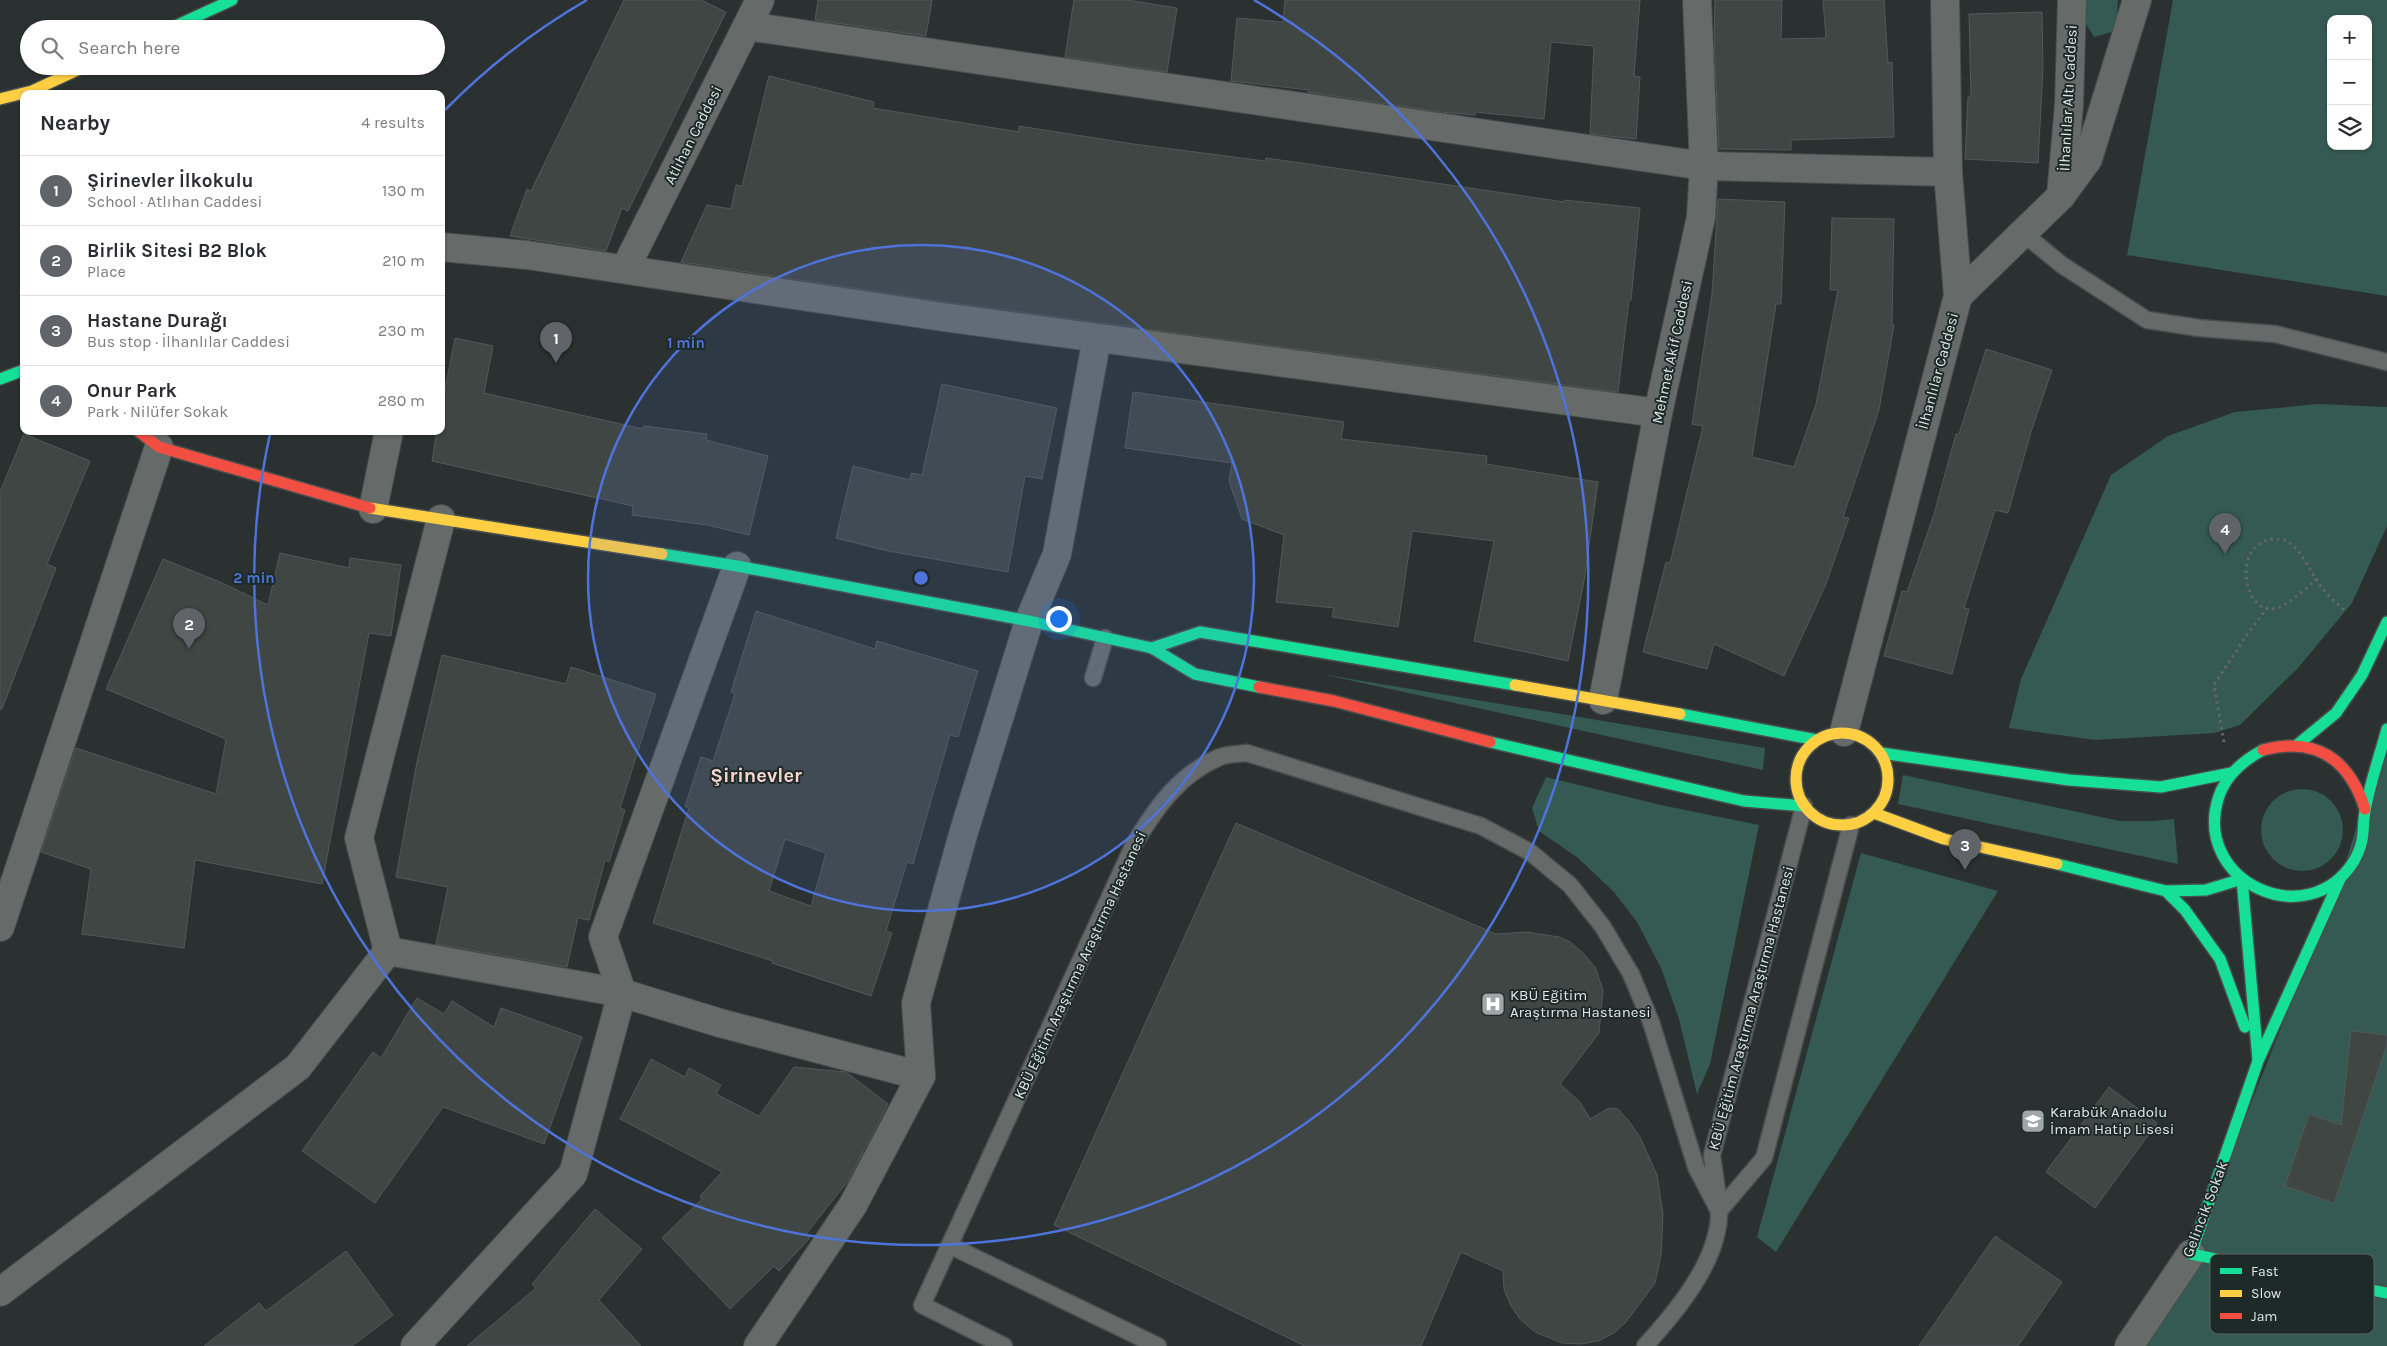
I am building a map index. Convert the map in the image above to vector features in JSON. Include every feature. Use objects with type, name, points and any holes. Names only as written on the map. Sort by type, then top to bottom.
[{"type":"street","points":[[189,20],[232,0]]},
{"type":"street","name":"Atlıhan Caddesi","points":[[625,269],[760,0]]},
{"type":"street","name":"Mehmet Akif Caddesi","points":[[1604,700],[1658,413],[1702,217],[1704,166],[1698,0]]},
{"type":"street","name":"İlhanlılar Caddesi","points":[[1844,732],[1958,296],[1948,172],[1945,0]]},
{"type":"street","name":"İlhanlılar Altı Caddesi","points":[[2061,196],[2069,105],[2072,0]]},
{"type":"street","points":[[1958,296],[2061,196],[2088,159],[2137,0]]},
{"type":"street","points":[[747,26],[1704,166],[1948,172]]},
{"type":"street","points":[[34,90],[67,75]]},
{"type":"street","points":[[0,99],[20,94]]},
{"type":"street","points":[[445,247],[527,255],[933,316],[1658,413]]},
{"type":"street","points":[[758,1346],[853,1205],[921,1076],[916,1003],[964,831],[1029,621],[1057,554],[1097,338]]},
{"type":"street","points":[[0,379],[20,372]]},
{"type":"street","points":[[373,509],[387,435]]},
{"type":"street","points":[[0,927],[148,439],[373,509],[737,566],[1029,621],[1152,648],[1194,674],[1334,701],[1522,750],[1744,801],[1804,806]]},
{"type":"street","points":[[388,951],[359,838],[441,519]]},
{"type":"street","points":[[415,1346],[573,1174],[622,994],[603,937],[737,566]]},
{"type":"street","points":[[2297,745],[2336,713],[2362,676],[2387,622]]},
{"type":"street","points":[[1152,648],[1200,632],[1604,700],[1817,740]]},
{"type":"street","points":[[2362,676],[2381,660]]},
{"type":"street","points":[[2365,809],[2357,785],[2342,765],[2322,751],[2297,745],[2273,746],[2249,756],[2231,773],[2218,795],[2214,820],[2217,845],[2229,867],[2248,884],[2271,895],[2296,897],[2321,891],[2341,877],[2357,858],[2365,834],[2365,809],[2387,729]]},
{"type":"street","points":[[1844,732],[1858,735],[1871,742],[1886,764],[1888,784],[1882,802],[1874,813],[1864,820],[1851,825],[1838,826],[1813,816],[1804,806],[1796,785],[1798,763],[1805,750],[1817,740],[1830,734],[1844,732]]},
{"type":"street","points":[[1880,753],[2068,780],[2161,787],[2231,773]]},
{"type":"street","points":[[1874,813],[1944,839],[2046,861],[2166,891],[2206,890],[2242,879]]},
{"type":"street","name":"Gelincik Sokak","points":[[2129,1346],[2191,1254],[2258,1061],[2341,877]]},
{"type":"street","points":[[2242,879],[2258,1061]]},
{"type":"street","points":[[2166,891],[2185,910],[2220,959],[2258,1061]]},
{"type":"street","points":[[388,951],[622,994],[720,1023],[921,1076]]},
{"type":"street","points":[[0,1292],[298,1067],[388,951]]},
{"type":"street","points":[[2191,1254],[2210,1258]]},
{"type":"street","points":[[2374,1290],[2387,1292]]},
{"type":"lane","points":[[2024,234],[2062,265],[2147,320],[2199,328],[2275,334],[2387,362]]},
{"type":"lane","points":[[1093,678],[1105,638]]},
{"type":"lane","name":"KBÜ Eğitim Araştırma Araştırma Hastanesi","points":[[1004,1346],[922,1305],[1134,844],[1156,808],[1184,778],[1221,757],[1247,753],[1481,826],[1530,852],[1570,885],[1603,927],[1631,974],[1650,1022],[1696,1166],[1719,1211]]},
{"type":"lane","name":"KBÜ Eğitim Araştırma Araştırma Hastanesi","points":[[1645,1346],[1673,1314],[1696,1282],[1713,1244],[1719,1211],[1712,1155],[1804,806]]},
{"type":"lane","points":[[1719,1211],[1764,1158],[1851,825]]},
{"type":"lane","points":[[950,1246],[1158,1346]]},
{"type":"path","points":[[2317,580],[2281,607],[2267,608],[2256,603],[2248,589],[2247,572],[2250,555],[2257,546],[2268,539],[2284,540],[2296,550],[2317,580],[2323,589],[2345,611]]},
{"type":"path","points":[[2231,773],[2221,731],[2214,685],[2267,608]]},
{"type":"green space","points":[[2085,0],[2118,0],[2117,16],[2112,32],[2094,37],[2085,22]]},
{"type":"green space","points":[[2173,0],[2387,0],[2387,296],[2127,255]]},
{"type":"green space","points":[[2318,404],[2387,407],[2387,526],[2352,603],[2298,668],[2240,725],[2214,733],[2095,740],[2009,728],[2021,679],[2111,475],[2168,436],[2235,412]]},
{"type":"green space","points":[[1321,674],[1765,748],[1763,770]]},
{"type":"green space","points":[[2387,729],[2387,1346],[2126,1346],[2191,1254],[2341,877]]},
{"type":"green space","points":[[1903,775],[2120,821],[2174,819],[2178,864],[1898,804]]},
{"type":"green space","points":[[1546,777],[1661,805],[1759,825],[1710,1064],[1697,1094],[1679,1019],[1661,968],[1637,922],[1614,892],[1578,858],[1539,831],[1532,808]]},
{"type":"green space","points":[[2302,789],[2318,792],[2331,801],[2340,814],[2343,830],[2340,846],[2331,859],[2318,868],[2302,871],[2286,868],[2273,859],[2264,846],[2261,830],[2264,814],[2273,801],[2286,792]]},
{"type":"green space","points":[[1861,853],[1998,891],[1776,1252],[1757,1237]]},
{"type":"building","points":[[624,0],[701,0],[726,12],[628,211],[622,208],[606,251],[510,236],[527,189],[531,191]]},
{"type":"building","points":[[818,0],[932,0],[926,36],[815,20]]},
{"type":"building","points":[[1074,0],[1127,0],[1177,8],[1167,72],[1065,57]]},
{"type":"building","points":[[1285,0],[1640,0],[1634,76],[1640,77],[1636,139],[1590,134],[1594,46],[1551,42],[1544,119],[1475,112],[1475,115],[1441,112],[1308,92],[1309,90],[1231,81],[1237,18],[1283,22]]},
{"type":"building","points":[[1715,0],[1782,0],[1781,39],[1826,38],[1823,0],[1884,0],[1888,63],[1892,62],[1894,137],[1791,140],[1791,150],[1719,149],[1714,40]]},
{"type":"building","points":[[2042,12],[2043,68],[2038,163],[1965,159],[1968,97],[1971,97],[1969,14]]},
{"type":"building","points":[[769,76],[874,102],[873,108],[1019,132],[1019,126],[1133,144],[1265,161],[1266,158],[1564,202],[1564,200],[1640,208],[1631,300],[1629,300],[1618,392],[945,302],[681,262],[707,205],[731,209],[736,185],[742,186]]},
{"type":"building","points":[[1718,199],[1785,202],[1781,304],[1776,304],[1752,457],[1794,467],[1816,404],[1838,290],[1830,290],[1832,218],[1894,219],[1892,325],[1894,325],[1879,410],[1843,517],[1849,518],[1826,584],[1784,676],[1714,644],[1707,669],[1643,652],[1666,562],[1670,563],[1703,426],[1692,424],[1712,294]]},
{"type":"building","points":[[455,338],[493,346],[484,393],[643,429],[644,426],[707,434],[706,440],[768,456],[749,535],[707,525],[632,515],[633,506],[432,461],[436,435],[445,435],[445,389]]},
{"type":"building","points":[[1986,349],[2052,370],[2031,432],[2008,513],[1995,510],[1964,608],[1969,609],[1952,674],[1884,656],[1902,591],[1907,592],[1934,514],[1956,434],[1959,434]]},
{"type":"building","points":[[942,384],[1057,408],[1042,479],[1025,476],[1008,572],[888,551],[836,538],[853,466],[910,480],[911,473],[922,475]]},
{"type":"building","points":[[1133,392],[1344,422],[1341,439],[1487,456],[1486,464],[1598,482],[1584,581],[1568,661],[1474,641],[1494,541],[1412,531],[1398,627],[1332,617],[1334,608],[1276,602],[1284,535],[1242,519],[1229,481],[1232,463],[1125,448]]},
{"type":"building","points":[[24,435],[90,461],[47,564],[56,568],[2,709],[0,709],[0,492]]},
{"type":"building","points":[[280,553],[349,568],[350,558],[401,565],[391,636],[369,633],[322,884],[195,860],[184,948],[82,934],[91,869],[41,852],[76,748],[216,794],[226,739],[106,689],[163,559],[220,582],[268,605]]},
{"type":"building","points":[[756,611],[875,649],[877,641],[978,671],[958,737],[950,735],[913,864],[907,862],[886,931],[892,933],[871,996],[772,963],[773,961],[653,923],[689,808],[685,806],[701,757],[713,761],[735,694],[731,692]],"holes":[[[785,839],[826,853],[811,906],[769,891]]]},
{"type":"building","points":[[442,655],[566,684],[571,667],[656,694],[620,808],[625,810],[609,862],[605,860],[589,920],[578,918],[567,967],[436,944],[448,887],[396,877],[417,762]]},
{"type":"building","points":[[1236,823],[1496,934],[1526,932],[1559,937],[1570,942],[1595,967],[1603,990],[1599,1033],[1560,1084],[1580,1102],[1590,1119],[1609,1108],[1618,1109],[1628,1120],[1640,1137],[1657,1175],[1663,1214],[1661,1256],[1655,1283],[1626,1322],[1614,1333],[1598,1341],[1581,1344],[1562,1343],[1535,1332],[1520,1319],[1511,1306],[1504,1289],[1503,1271],[1461,1252],[1421,1346],[1305,1346],[1054,1225]]},
{"type":"building","points":[[417,998],[444,1014],[452,1001],[494,1027],[501,1008],[582,1037],[544,1144],[443,1107],[375,1203],[302,1151],[373,1052],[381,1058]]},
{"type":"building","points":[[2351,1031],[2387,1035],[2387,1045],[2334,1203],[2285,1186],[2309,1114],[2341,1125]]},
{"type":"building","points":[[651,1059],[685,1077],[689,1068],[721,1085],[716,1094],[759,1116],[794,1067],[846,1072],[888,1104],[848,1181],[806,1234],[810,1238],[779,1271],[774,1266],[730,1309],[662,1238],[702,1199],[700,1196],[722,1172],[620,1119]]},
{"type":"building","points":[[2109,1087],[2157,1123],[2095,1208],[2046,1172]]},
{"type":"building","points":[[595,1209],[642,1249],[599,1300],[641,1346],[467,1346],[536,1288],[532,1284]]},
{"type":"building","points":[[1995,1236],[2062,1282],[2018,1346],[1919,1346]]},
{"type":"building","points":[[346,1251],[393,1315],[352,1346],[204,1346],[259,1303],[266,1311]]},
{"type":"traffic: fast","points":[[189,20],[232,0]]},
{"type":"traffic: fast","points":[[0,379],[20,372]]},
{"type":"traffic: fast","points":[[662,554],[737,566],[1029,621],[1152,648],[1195,674],[1259,687]]},
{"type":"traffic: fast","points":[[2297,745],[2336,713],[2362,675],[2387,622]]},
{"type":"traffic: fast","points":[[1152,648],[1200,632],[1515,685]]},
{"type":"traffic: fast","points":[[1680,714],[1817,740]]},
{"type":"traffic: fast","points":[[2263,750],[2241,764],[2230,776],[2221,791],[2218,799],[2215,829],[2222,854],[2238,875],[2259,889],[2284,896],[2310,894],[2334,883],[2354,861],[2358,853],[2361,846],[2368,796],[2387,729]]},
{"type":"traffic: fast","points":[[1490,742],[1744,801],[1804,806]]},
{"type":"traffic: fast","points":[[1881,753],[2069,780],[2161,787],[2231,773]]},
{"type":"traffic: fast","points":[[2057,864],[2166,891],[2206,890],[2242,879],[2258,1060]]},
{"type":"traffic: fast","points":[[2210,1258],[2191,1254],[2258,1061],[2341,877]]},
{"type":"traffic: fast","points":[[2166,891],[2185,910],[2220,959],[2245,1027]]},
{"type":"traffic: fast","points":[[2374,1290],[2387,1293]]},
{"type":"traffic: slow","points":[[34,90],[67,75]]},
{"type":"traffic: slow","points":[[0,99],[20,94]]},
{"type":"traffic: slow","points":[[370,508],[662,554]]},
{"type":"traffic: slow","points":[[1515,685],[1680,714]]},
{"type":"traffic: slow","points":[[1833,733],[1851,733],[1868,740],[1881,753],[1888,770],[1888,779],[1888,788],[1881,805],[1868,818],[1851,825],[1833,825],[1816,818],[1803,805],[1796,788],[1796,770],[1803,753],[1816,740],[1833,733]]},
{"type":"traffic: slow","points":[[1874,813],[1944,839],[2057,864]]},
{"type":"traffic: jam","points":[[143,435],[159,447],[370,508]]},
{"type":"traffic: jam","points":[[1259,687],[1334,701],[1490,742]]},
{"type":"traffic: jam","points":[[2263,750],[2282,746],[2299,746],[2314,749],[2328,756],[2340,765],[2350,777],[2365,809]]},
{"type":"place","name":"Şirinevler İlkokulu","points":[[556,363]]},
{"type":"place","name":"Onur Park","points":[[2225,554]]},
{"type":"place","name":"Birlik Sitesi B2 Blok","points":[[189,649]]},
{"type":"place","name":"Hastane Durağı","points":[[1965,870]]},
{"type":"place","name":"KBÜ Eğitim Araştırma Hastanesi","points":[[1493,1004]]},
{"type":"place","name":"Karabük Anadolu İmam Hatip Lisesi","points":[[2033,1121]]},
{"type":"district","name":"Şirinevler","points":[[756,775]]}]
